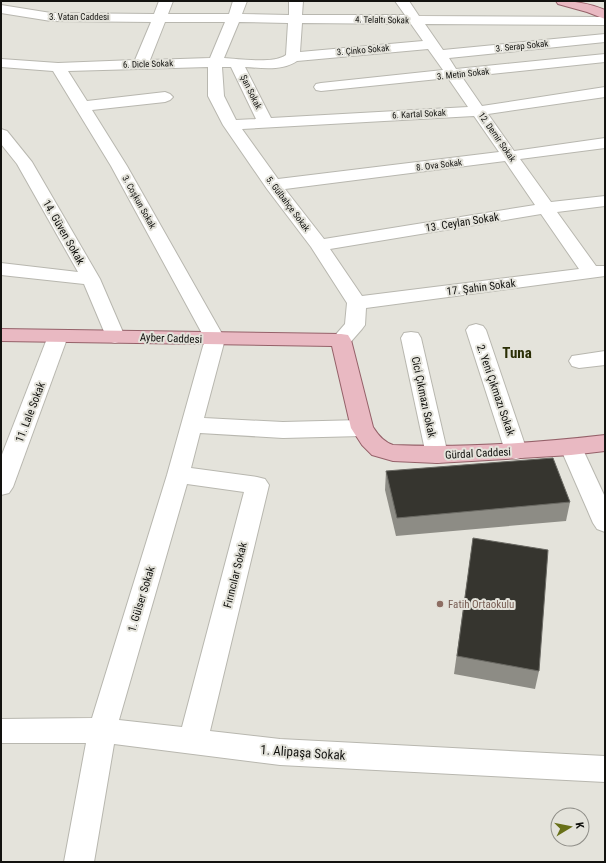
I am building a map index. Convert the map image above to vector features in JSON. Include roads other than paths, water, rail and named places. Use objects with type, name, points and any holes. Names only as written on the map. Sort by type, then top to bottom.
[{"type":"main road","points":[[563,1],[592,9],[605,15]]},
{"type":"main road","name":"Ayber Caddesi","points":[[1,335],[341,340]]},
{"type":"main road","name":"Gürdal Caddesi","points":[[341,340],[362,428],[370,440],[380,448],[393,453],[437,455],[516,451],[605,443]]},
{"type":"street","points":[[142,64],[158,18],[166,1]]},
{"type":"street","points":[[215,62],[240,1]]},
{"type":"street","points":[[293,57],[296,1]]},
{"type":"street","name":"12. Demir Sokak","points":[[402,1],[546,208],[598,272]]},
{"type":"street","points":[[592,9],[605,4]]},
{"type":"street","name":"3. Vatan Caddesi","points":[[1,9],[51,17],[108,11],[158,18]]},
{"type":"street","name":"4. Telaltı Sokak","points":[[158,18],[294,18],[416,21],[605,21]]},
{"type":"street","name":"3. Serap Sokak","points":[[436,50],[605,38]]},
{"type":"street","name":"3. Çinko Sokak","points":[[293,57],[436,50]]},
{"type":"street","name":"6. Dicle Sokak","points":[[1,63],[58,67],[215,62],[269,64],[286,62],[293,57]]},
{"type":"street","name":"3. Metin Sokak","points":[[321,88],[605,58]]},
{"type":"street","name":"5. Gülbahçe Sokak","points":[[215,62],[216,96],[231,125],[273,185],[319,245],[357,303]]},
{"type":"street","name":"Şan Sokak","points":[[236,63],[265,122]]},
{"type":"street","name":"3. Coşkun Sokak","points":[[58,67],[119,166],[215,339]]},
{"type":"street","name":"6. Kartal Sokak","points":[[231,125],[478,111],[605,92]]},
{"type":"street","points":[[82,106],[166,97]]},
{"type":"street","name":"14. Güven Sokak","points":[[1,134],[24,162],[91,279],[115,337]]},
{"type":"street","name":"8. Ova Sokak","points":[[273,185],[605,143]]},
{"type":"street","name":"13. Ceylan Sokak","points":[[319,245],[546,208],[605,201]]},
{"type":"street","points":[[1,270],[91,279]]},
{"type":"street","name":"17. Şahin Sokak","points":[[357,303],[598,272]]},
{"type":"street","points":[[341,340],[355,325],[357,303]]},
{"type":"street","name":"2. Yeni Çıkmazı Sokak","points":[[476,330],[516,451]]},
{"type":"street","name":"11. Lale Sokak","points":[[1,487],[58,336]]},
{"type":"street","name":"Cici Çıkmazı Sokak","points":[[411,338],[437,455]]},
{"type":"street","name":"1. Gülser Sokak","points":[[79,862],[102,730],[178,475],[215,339]]},
{"type":"street","points":[[579,361],[605,358]]},
{"type":"street","points":[[191,425],[282,430],[362,428]]},
{"type":"street","points":[[571,447],[605,524]]},
{"type":"street","name":"Fırıncılar Sokak","points":[[178,475],[257,486],[193,741]]},
{"type":"street","name":"1. Alipaşa Sokak","points":[[1,731],[102,730],[280,752],[605,769]]},
{"type":"place","name":"Fatih Ortaokulu","points":[[440,604]]},
{"type":"district","name":"Tuna","points":[[517,353]]}]
